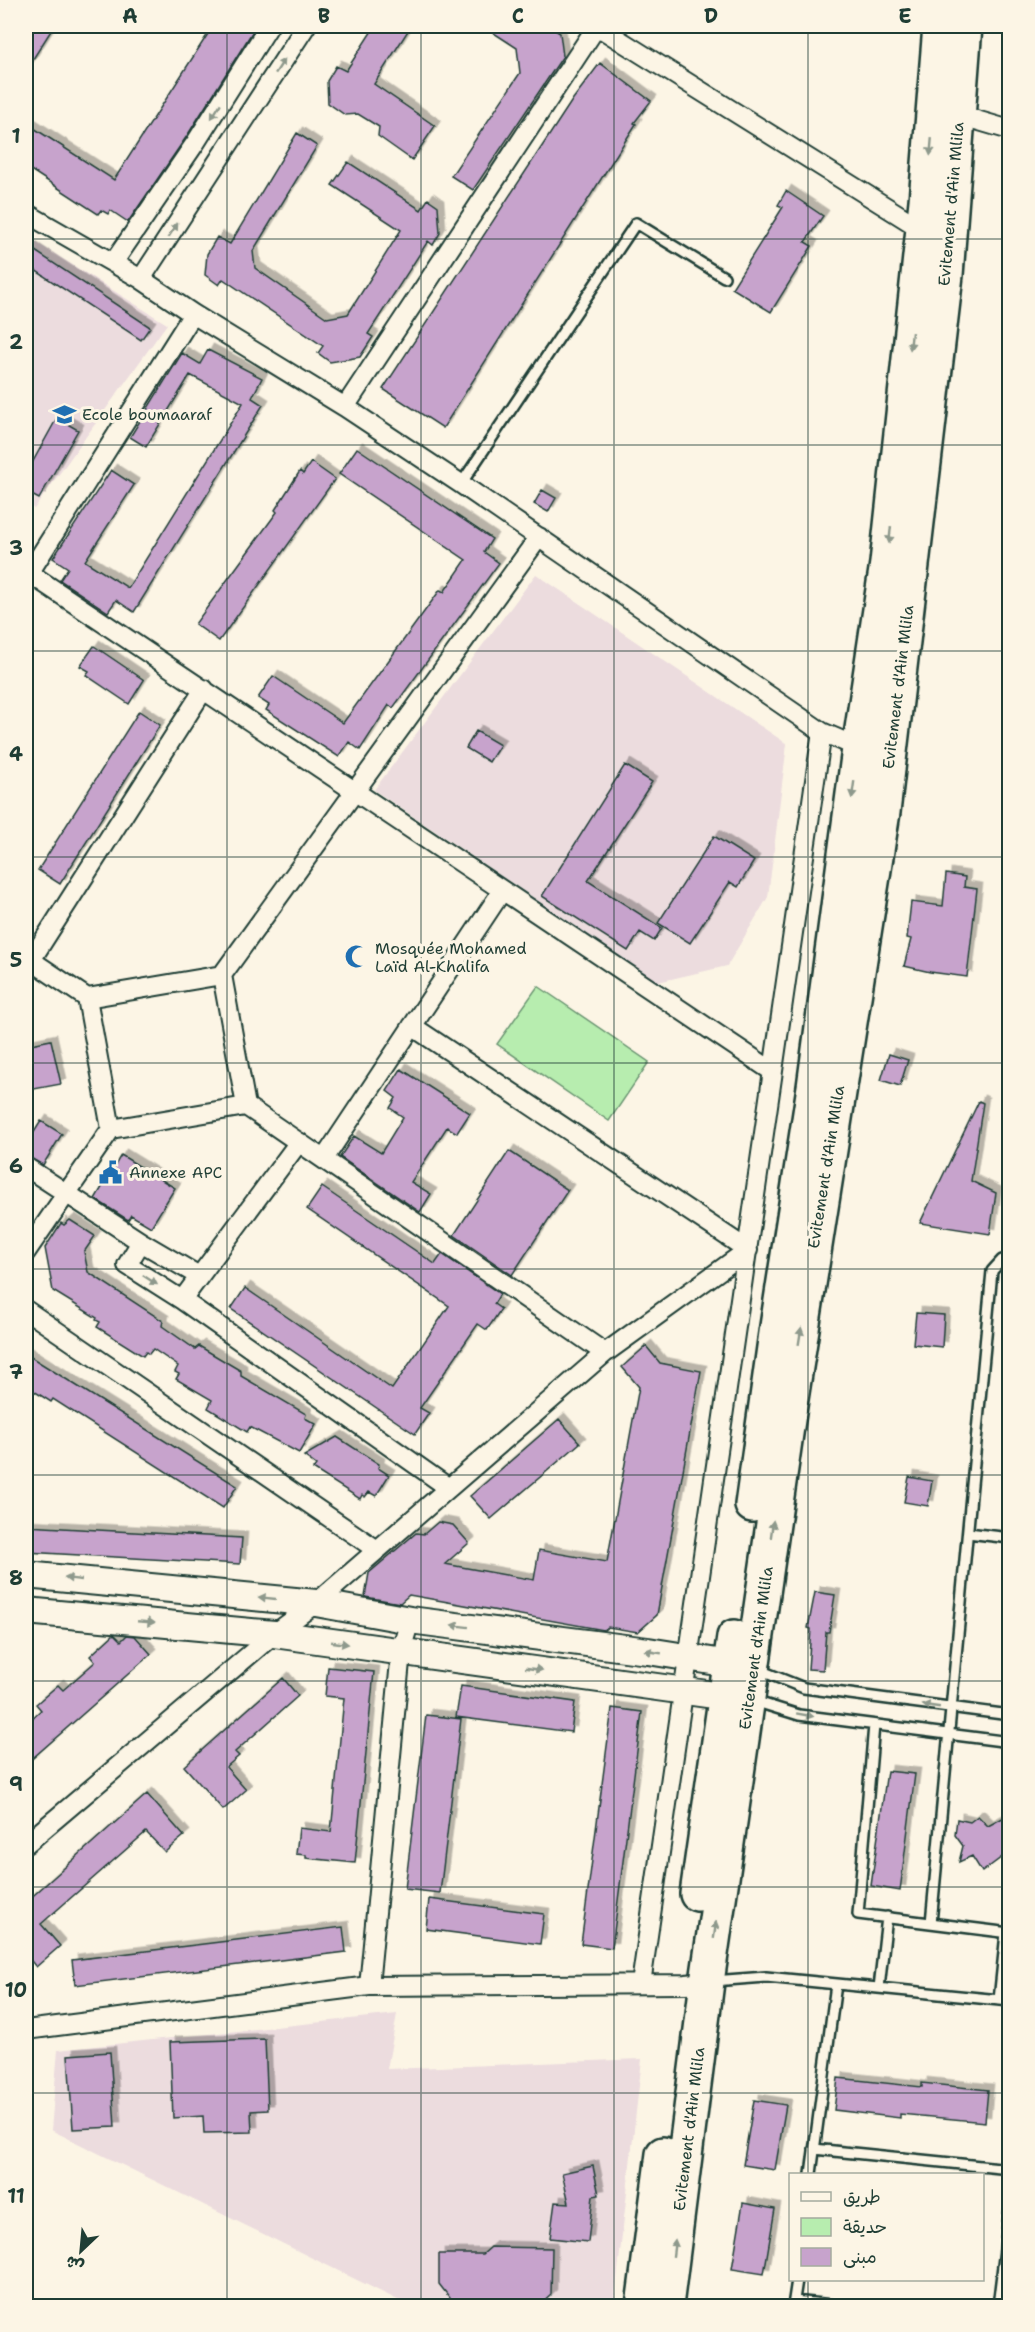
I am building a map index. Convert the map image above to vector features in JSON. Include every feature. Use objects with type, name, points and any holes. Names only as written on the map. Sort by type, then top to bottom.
[{"type":"highway","name":"Evitement d'Ain Mlila","points":[[643,2307],[696,1983],[742,1665],[776,1333],[816,1075],[874,752],[946,275],[947,112],[940,26]]},
{"type":"highway","name":"Evitement d'Ain Mlila","points":[[874,752],[887,563],[923,230],[965,26]]},
{"type":"highway","name":"Evitement d'Ain Mlila","points":[[666,2307],[696,1983]]},
{"type":"street","points":[[113,263],[196,142],[270,26]]},
{"type":"street","points":[[141,279],[306,26]]},
{"type":"street","points":[[345,407],[596,26],[923,230]]},
{"type":"street","points":[[947,112],[1010,130]]},
{"type":"street","points":[[26,213],[141,279],[193,314],[345,407],[539,537],[822,732],[874,752]]},
{"type":"street","points":[[193,314],[27,574],[204,689],[772,1071]]},
{"type":"street","points":[[204,689],[27,962],[87,998],[222,975],[539,537]]},
{"type":"street","points":[[641,1984],[822,732]]},
{"type":"street","points":[[324,1159],[502,891]]},
{"type":"street","points":[[222,975],[246,1106]]},
{"type":"street","points":[[26,1252],[111,1129],[87,998]]},
{"type":"street","points":[[412,1026],[748,1250]]},
{"type":"street","points":[[111,1129],[246,1106],[605,1353]]},
{"type":"street","points":[[182,1300],[298,1142]]},
{"type":"street","points":[[26,1167],[141,1242],[199,1276]]},
{"type":"street","points":[[141,1242],[127,1265],[182,1300],[449,1488]]},
{"type":"street","points":[[26,1844],[274,1634],[316,1603],[605,1353],[748,1250]]},
{"type":"street","points":[[26,1310],[377,1550]]},
{"type":"street","points":[[26,1575],[316,1603],[410,1620],[742,1665]]},
{"type":"street","points":[[26,1611],[274,1634],[737,1698]]},
{"type":"street","points":[[369,1986],[401,1651],[410,1620]]},
{"type":"street","points":[[26,2017],[35,2029],[369,1986],[696,1983]]},
{"type":"lane","points":[[461,484],[636,223],[724,277]]},
{"type":"lane","points":[[931,1923],[992,1271],[1002,1260],[1010,1258]]},
{"type":"lane","points":[[968,1533],[1010,1538]]},
{"type":"lane","points":[[742,1665],[804,1688],[1010,1715]]},
{"type":"lane","points":[[737,1698],[799,1715],[1010,1742]]},
{"type":"lane","points":[[696,1983],[766,1977],[1004,2000],[1008,1933],[858,1914],[874,1725]]},
{"type":"lane","points":[[879,1988],[887,1917]]},
{"type":"lane","points":[[811,2173],[836,1984]]},
{"type":"lane","points":[[814,2149],[1010,2169]]},
{"type":"lane","points":[[998,2307],[1010,2209]]},
{"type":"lane","points":[[797,2281],[794,2304],[842,2307]]},
{"type":"shaded area","name":"Ecole boumaaraf","points":[[26,236],[167,324],[34,509],[26,503]]},
{"type":"shaded area","points":[[536,574],[787,744],[768,897],[727,966],[658,982],[374,790]]},
{"type":"shaded area","points":[[397,2014],[387,2069],[642,2059],[614,2306],[410,2306],[51,2130],[58,2050]]},
{"type":"green space","points":[[538,986],[649,1062],[609,1121],[497,1044]]},
{"type":"building","points":[[26,26],[54,26],[26,70]]},
{"type":"building","points":[[213,26],[256,26],[187,136],[128,222],[110,210],[108,214],[101,210],[98,214],[26,167],[26,123],[114,180]]},
{"type":"building","points":[[375,26],[411,26],[374,84],[435,126],[412,160],[378,136],[379,127],[358,114],[345,115],[328,103],[327,81],[336,66],[346,71]]},
{"type":"building","points":[[483,26],[548,26],[560,33],[563,56],[473,190],[451,176],[520,73],[517,48]]},
{"type":"building","points":[[600,63],[651,101],[634,123],[636,124],[443,428],[383,389],[573,99]]},
{"type":"building","points":[[297,133],[317,146],[253,251],[255,268],[327,318],[348,314],[401,230],[332,185],[348,162],[421,210],[428,199],[438,206],[440,233],[433,245],[428,241],[368,334],[373,337],[360,357],[330,362],[318,353],[323,346],[223,279],[219,285],[205,275],[207,254],[217,237],[230,244]]},
{"type":"building","points":[[786,191],[823,216],[805,242],[812,246],[771,312],[732,288],[783,207],[778,205]]},
{"type":"building","points":[[26,245],[150,327],[141,340],[35,270],[26,284]]},
{"type":"building","points":[[208,350],[262,378],[252,398],[263,405],[134,612],[116,600],[108,612],[60,580],[68,568],[53,558],[111,470],[134,485],[85,561],[128,588],[243,403],[190,375],[146,447],[130,437],[182,353],[200,364]]},
{"type":"building","points":[[57,418],[78,430],[39,499],[26,492],[26,474]]},
{"type":"building","points":[[357,448],[492,539],[484,552],[499,563],[393,708],[389,705],[360,750],[349,742],[339,757],[266,710],[269,705],[258,698],[273,676],[343,723],[440,590],[444,592],[466,560],[339,474]]},
{"type":"building","points":[[311,462],[335,479],[219,641],[195,624],[277,512],[275,510],[300,471],[303,474]]},
{"type":"building","points":[[542,490],[556,498],[548,512],[534,504]]},
{"type":"building","points":[[94,646],[144,680],[129,704],[86,675],[89,671],[80,666]]},
{"type":"building","points":[[139,711],[160,725],[60,884],[38,870]]},
{"type":"building","points":[[476,731],[500,745],[489,762],[466,748]]},
{"type":"building","points":[[625,765],[652,782],[588,881],[662,928],[654,941],[640,932],[628,951],[542,896]]},
{"type":"building","points":[[714,836],[754,861],[738,887],[730,882],[690,943],[658,923]]},
{"type":"building","points":[[946,874],[965,877],[964,887],[977,889],[967,977],[904,966],[911,939],[907,938],[911,902],[943,906]]},
{"type":"building","points":[[51,1040],[61,1084],[29,1090],[26,1077],[26,1045]]},
{"type":"building","points":[[889,1054],[908,1060],[900,1086],[881,1080]]},
{"type":"building","points":[[401,1069],[470,1113],[457,1133],[447,1127],[411,1182],[431,1194],[420,1212],[340,1157],[354,1136],[381,1153],[403,1117],[390,1108],[396,1098],[387,1091]]},
{"type":"building","points":[[979,1101],[983,1103],[971,1181],[996,1193],[990,1234],[920,1223]]},
{"type":"building","points":[[41,1121],[62,1134],[43,1165],[26,1156],[26,1145]]},
{"type":"building","points":[[509,1151],[568,1190],[512,1275],[454,1235]]},
{"type":"building","points":[[121,1155],[175,1188],[151,1227],[131,1215],[128,1220],[95,1199]]},
{"type":"building","points":[[322,1187],[435,1264],[442,1254],[500,1294],[494,1304],[501,1309],[487,1330],[478,1324],[420,1408],[429,1413],[415,1434],[231,1309],[245,1288],[392,1389],[449,1306],[307,1209]]},
{"type":"building","points":[[70,1220],[95,1236],[84,1252],[88,1272],[163,1321],[162,1326],[195,1349],[199,1346],[241,1371],[241,1376],[306,1414],[305,1418],[316,1424],[299,1453],[250,1427],[247,1432],[208,1408],[212,1400],[176,1379],[179,1374],[175,1372],[178,1366],[153,1349],[149,1354],[146,1352],[143,1356],[97,1327],[100,1322],[96,1320],[97,1318],[53,1291],[45,1248],[61,1223],[64,1225]]},
{"type":"building","points":[[916,1313],[944,1315],[942,1347],[913,1344]]},
{"type":"building","points":[[646,1346],[660,1363],[701,1371],[657,1615],[638,1632],[608,1627],[604,1630],[409,1595],[400,1603],[365,1597],[369,1573],[416,1533],[424,1534],[438,1522],[453,1525],[469,1543],[445,1564],[534,1580],[539,1550],[607,1562],[639,1387],[622,1367]]},
{"type":"building","points":[[26,1354],[237,1486],[223,1508],[53,1399],[51,1402],[26,1386]]},
{"type":"building","points":[[559,1419],[580,1443],[491,1519],[470,1496]]},
{"type":"building","points":[[337,1437],[379,1464],[378,1468],[389,1475],[376,1496],[369,1492],[365,1497],[362,1495],[360,1499],[313,1469],[316,1465],[304,1456]]},
{"type":"building","points":[[909,1477],[932,1481],[928,1506],[904,1502]]},
{"type":"building","points":[[26,1526],[242,1538],[240,1564],[26,1552]]},
{"type":"building","points":[[815,1592],[835,1595],[829,1632],[826,1632],[823,1670],[808,1669],[811,1629],[808,1628]]},
{"type":"building","points":[[114,1634],[121,1641],[127,1635],[135,1636],[151,1654],[26,1764],[26,1724],[41,1710],[36,1704],[58,1685],[63,1690],[95,1662],[90,1656]]},
{"type":"building","points":[[328,1667],[374,1672],[355,1863],[306,1858],[306,1855],[296,1854],[299,1828],[331,1832],[344,1698],[325,1696]]},
{"type":"building","points":[[283,1678],[298,1696],[235,1752],[239,1756],[226,1767],[246,1790],[223,1810],[184,1766]]},
{"type":"building","points":[[461,1686],[575,1702],[571,1732],[456,1717]]},
{"type":"building","points":[[612,1708],[642,1712],[612,1948],[581,1944]]},
{"type":"building","points":[[426,1715],[461,1719],[440,1893],[405,1889]]},
{"type":"building","points":[[887,1771],[915,1774],[900,1891],[871,1886]]},
{"type":"building","points":[[147,1794],[184,1836],[165,1852],[146,1832],[41,1924],[60,1946],[36,1967],[26,1955],[26,1902]]},
{"type":"building","points":[[1010,1814],[1010,1851],[982,1872],[972,1856],[959,1862],[963,1846],[955,1835],[957,1819],[970,1822],[978,1816],[988,1826]]},
{"type":"building","points":[[429,1899],[544,1914],[540,1944],[426,1929]]},
{"type":"building","points":[[343,1927],[346,1952],[75,1985],[72,1960]]},
{"type":"building","points":[[265,2039],[268,2110],[251,2111],[252,2132],[204,2133],[203,2116],[173,2118],[170,2042]]},
{"type":"building","points":[[110,2052],[115,2127],[73,2129],[68,2055]]},
{"type":"building","points":[[838,2078],[922,2087],[922,2083],[988,2090],[985,2122],[900,2114],[900,2118],[834,2110]]},
{"type":"building","points":[[754,2100],[786,2105],[775,2170],[743,2165]]},
{"type":"building","points":[[593,2166],[599,2195],[593,2196],[588,2242],[550,2238],[555,2202],[569,2203],[562,2173]]},
{"type":"building","points":[[743,2203],[775,2209],[764,2274],[732,2269]]},
{"type":"building","points":[[491,2247],[552,2248],[551,2295],[538,2307],[457,2307],[439,2284],[439,2254],[483,2254]]},
{"type":"place","name":"Ecole boumaaraf","points":[[64,414]]},
{"type":"place","name":"Mosquée Mohamed Laïd Al-Khalifa","points":[[357,957]]},
{"type":"place","name":"Annexe APC","points":[[111,1172]]}]
